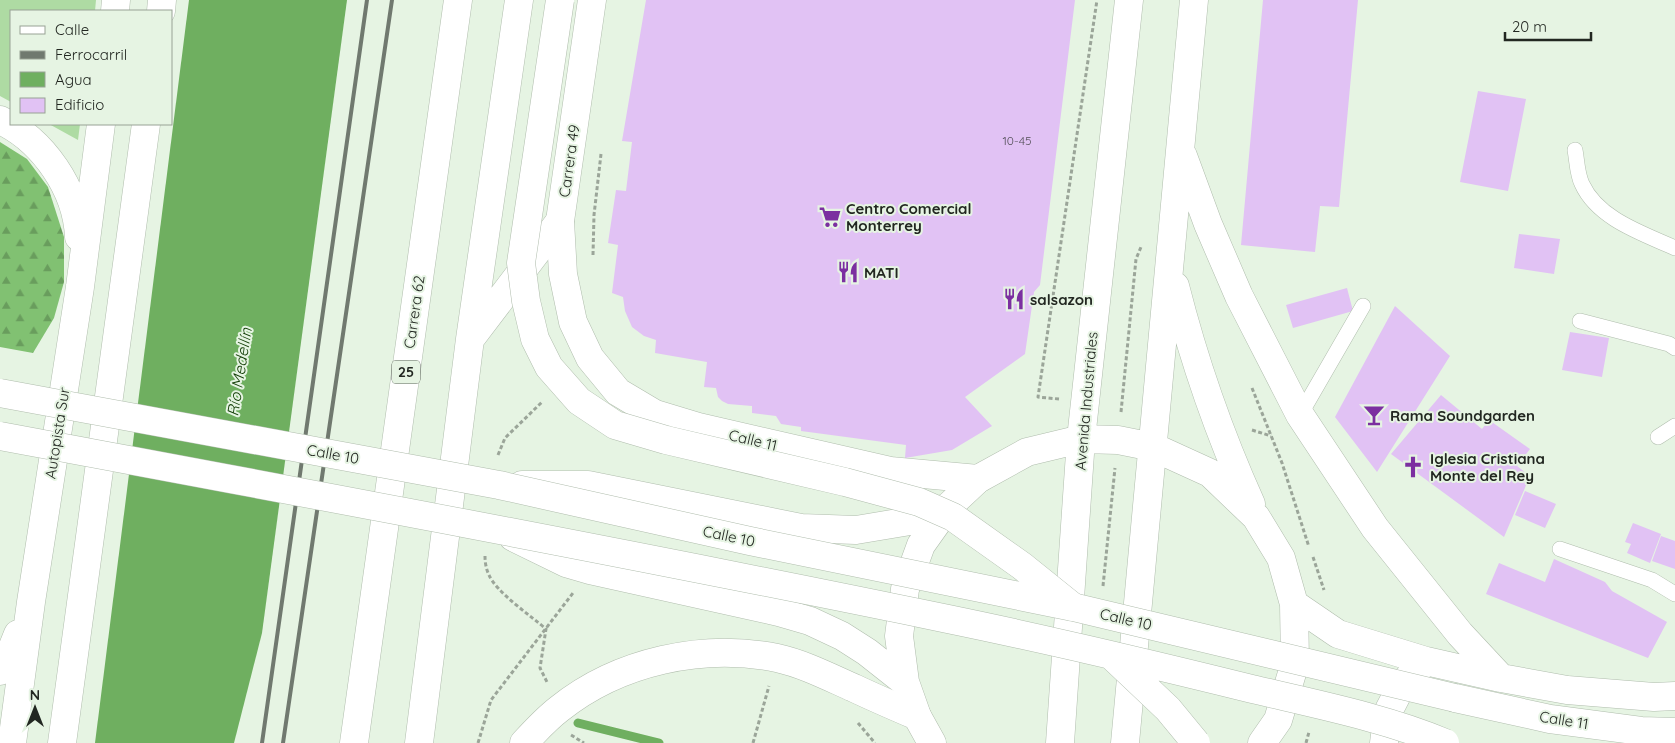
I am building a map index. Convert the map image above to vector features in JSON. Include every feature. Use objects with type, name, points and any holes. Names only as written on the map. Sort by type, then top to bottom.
[{"type":"main road","name":"Carrera 62","points":[[354,743],[458,0]]},
{"type":"main road","points":[[419,743],[470,339],[519,0]]},
{"type":"main road","points":[[560,0],[521,263],[526,300],[535,339],[549,367],[579,401],[615,425],[666,440],[845,482],[919,502],[954,517],[1022,566],[1073,607]]},
{"type":"main road","name":"Carrera 49","points":[[573,322],[563,274],[560,221],[592,0]]},
{"type":"main road","name":"Avenida Industriales","points":[[1060,743],[1081,439],[1129,0]]},
{"type":"main road","points":[[1125,743],[1194,0]]},
{"type":"main road","points":[[12,125],[48,158],[70,194],[78,231],[80,287]]},
{"type":"main road","name":"Autopista Sur","points":[[12,743],[31,602],[80,287],[101,125]]},
{"type":"main road","points":[[62,743],[146,125]]},
{"type":"main road","points":[[1181,149],[1208,224],[1239,296],[1300,415],[1375,528],[1460,634],[1501,678]]},
{"type":"main road","points":[[470,339],[560,221]]},
{"type":"main road","points":[[1170,268],[1190,344],[1215,419],[1256,517],[1281,558],[1294,604],[1295,663],[1278,720],[1262,743]]},
{"type":"main road","name":"Calle 11","points":[[573,322],[590,358],[618,392],[656,414],[698,428],[890,471],[978,479]]},
{"type":"main road","name":"Calle 10","points":[[0,393],[499,485],[750,541],[1073,607],[1455,698]]},
{"type":"main road","points":[[0,436],[494,528],[1039,638],[1381,722],[1426,735],[1445,743]]},
{"type":"main road","points":[[932,743],[917,716],[905,682],[900,636],[905,589],[922,545],[948,507],[978,479],[1026,452],[1081,439],[1118,440],[1153,446],[1210,473],[1256,517]]},
{"type":"main road","points":[[499,485],[588,485],[801,528],[856,530],[910,522],[948,507]]},
{"type":"main road","points":[[494,528],[578,566],[779,612],[810,621],[842,636],[867,652],[905,682]]},
{"type":"main road","points":[[0,671],[10,654],[31,602]]},
{"type":"main road","points":[[1294,604],[1338,634],[1426,661],[1501,678],[1567,690],[1654,697],[1675,696]]},
{"type":"main road","points":[[524,743],[560,708],[592,687],[626,670],[663,659],[701,654],[740,653],[777,658],[817,670],[917,716]]},
{"type":"main road","points":[[1111,655],[1168,709],[1196,743]]},
{"type":"main road","points":[[1384,743],[1388,712],[1403,683],[1426,661]]},
{"type":"main road","name":"Calle 11","points":[[1455,698],[1550,719],[1641,730],[1675,732]]},
{"type":"lane","points":[[1575,150],[1582,183],[1598,207],[1632,229],[1675,248]]},
{"type":"lane","points":[[1300,415],[1363,306]]},
{"type":"lane","points":[[1580,321],[1669,344],[1675,348]]},
{"type":"lane","points":[[1658,436],[1675,426]]},
{"type":"lane","points":[[1560,549],[1652,580],[1675,594]]},
{"type":"path","points":[[592,264],[594,215],[602,146]]},
{"type":"path","points":[[1122,404],[1136,260],[1143,242]]},
{"type":"path","points":[[478,743],[491,700],[578,566]]},
{"type":"path","points":[[753,743],[777,658]]},
{"type":"path","points":[[568,733],[584,743]]},
{"type":"shaded area","points":[[0,0],[96,0],[95,10],[10,10],[10,101],[0,96]]},
{"type":"shaded area","points":[[51,125],[80,125],[78,140]]},
{"type":"green space","points":[[0,142],[27,159],[48,187],[64,237],[64,282],[54,318],[33,353],[0,347]]},
{"type":"water","name":"Río Medellín","points":[[189,0],[347,0],[262,633],[234,743],[95,743]]},
{"type":"building","name":"Centro Comercial Monterrey","points":[[646,0],[1075,0],[1040,285],[1034,292],[1025,354],[965,397],[992,426],[952,450],[905,458],[906,445],[801,431],[801,427],[781,424],[776,416],[752,413],[752,406],[728,404],[722,401],[718,397],[716,388],[704,387],[707,362],[655,353],[656,340],[644,336],[632,327],[625,311],[623,297],[612,293],[618,245],[608,243],[616,190],[626,191],[632,142],[622,141]]},
{"type":"building","points":[[1263,0],[1358,0],[1339,207],[1320,206],[1315,252],[1241,245]]},
{"type":"building","points":[[1478,91],[1526,99],[1508,191],[1460,182]]},
{"type":"building","points":[[1519,234],[1560,239],[1554,274],[1514,268]]},
{"type":"building","points":[[1347,288],[1353,311],[1293,328],[1286,305]]},
{"type":"building","points":[[1395,306],[1450,356],[1377,472],[1335,417]]},
{"type":"building","points":[[1570,332],[1609,338],[1602,377],[1562,370]]},
{"type":"building","points":[[1441,395],[1482,429],[1489,420],[1530,449],[1517,466],[1530,476],[1504,537],[1391,454]]},
{"type":"building","points":[[1525,491],[1556,504],[1545,528],[1515,515]]},
{"type":"building","points":[[1633,523],[1661,534],[1650,563],[1627,553],[1631,544],[1625,542]]},
{"type":"building","points":[[1661,536],[1675,541],[1675,569],[1652,561]]},
{"type":"building","points":[[1554,559],[1605,582],[1612,591],[1667,622],[1648,658],[1486,594],[1499,563],[1545,582]]},
{"type":"waterway","points":[[578,723],[659,743]]},
{"type":"railway","points":[[262,743],[367,0]]},
{"type":"railway","points":[[283,743],[392,0]]},
{"type":"place","name":"Centro Comercial Monterrey","points":[[830,217]]},
{"type":"place","name":"MATI","points":[[848,272]]},
{"type":"place","name":"salsazon","points":[[1014,299]]},
{"type":"place","name":"Rama Soundgarden","points":[[1374,415]]},
{"type":"place","name":"Iglesia Cristiana Monte del Rey","points":[[1413,467]]}]
